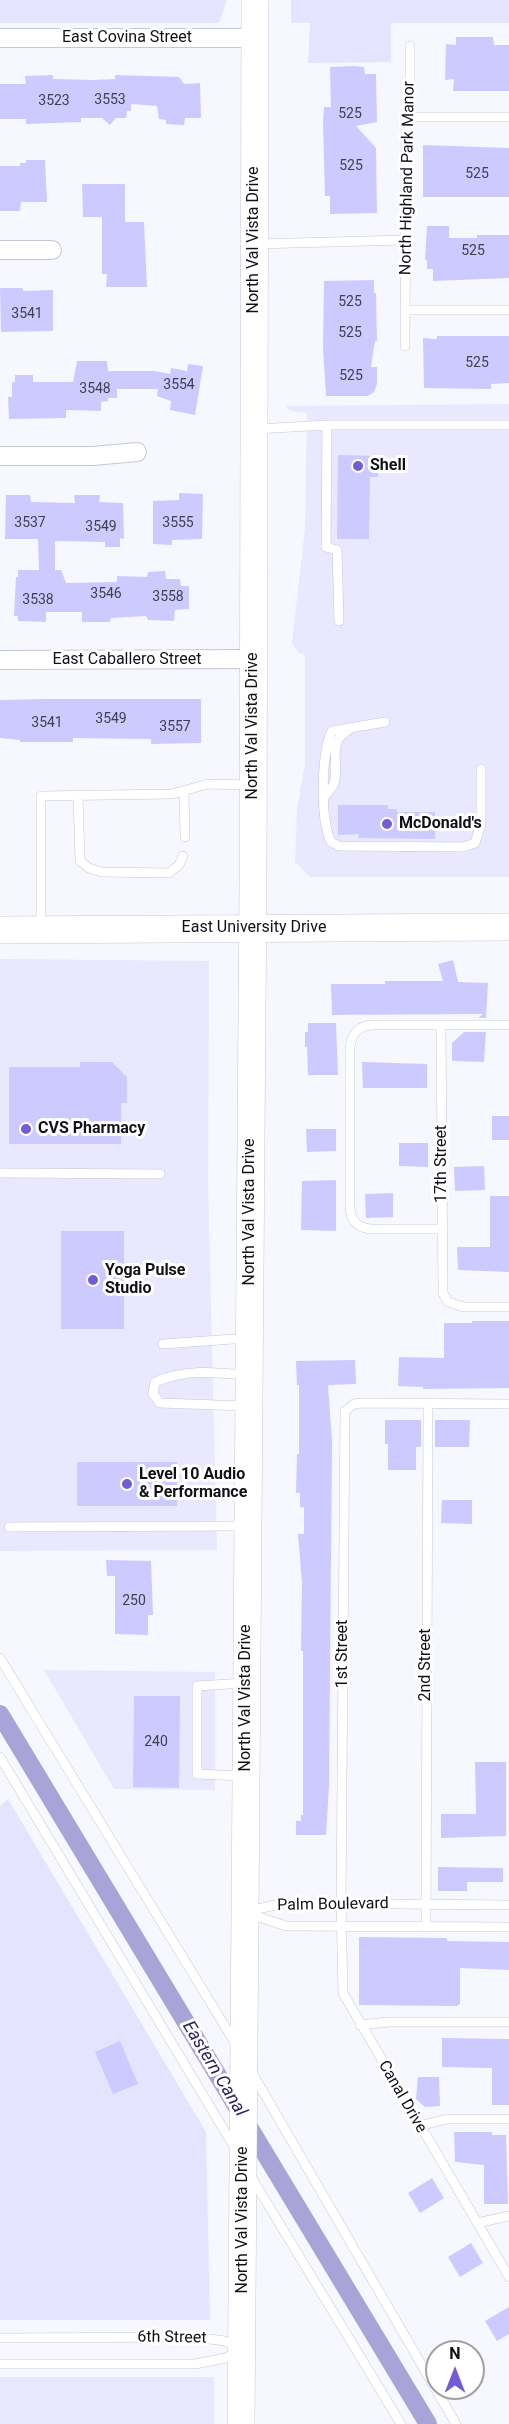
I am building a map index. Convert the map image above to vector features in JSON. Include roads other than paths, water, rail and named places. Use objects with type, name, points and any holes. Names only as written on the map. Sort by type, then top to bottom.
[{"type":"main road","name":"North Val Vista Drive","points":[[241,2424],[253,785],[255,0]]},
{"type":"main road","name":"East University Drive","points":[[0,930],[509,927]]},
{"type":"street","name":"East Covina Street","points":[[0,38],[255,38]]},
{"type":"street","points":[[0,250],[52,250]]},
{"type":"street","points":[[0,456],[93,456],[137,452]]},
{"type":"street","name":"East Caballero Street","points":[[0,660],[253,659]]},
{"type":"lane","name":"North Highland Park Manor","points":[[405,346],[406,117],[410,110],[410,46]]},
{"type":"lane","points":[[406,117],[509,117]]},
{"type":"lane","points":[[254,244],[405,240]]},
{"type":"lane","points":[[405,310],[509,310]]},
{"type":"lane","points":[[327,425],[326,547],[338,550],[339,621]]},
{"type":"lane","points":[[254,429],[327,425],[509,425]]},
{"type":"lane","points":[[385,722],[356,726],[341,734],[336,743],[334,785],[325,796],[325,830],[331,842],[339,846],[463,847],[475,843],[481,824],[481,769]]},
{"type":"lane","points":[[41,929],[41,796],[172,794],[208,784],[253,785]]},
{"type":"lane","points":[[184,791],[185,837]]},
{"type":"lane","points":[[78,796],[80,861],[89,868],[101,872],[169,873],[178,866],[183,856]]},
{"type":"lane","points":[[442,1229],[370,1229],[355,1224],[350,1207],[350,1047],[355,1031],[372,1025],[509,1025]]},
{"type":"lane","name":"17th Street","points":[[441,1025],[442,1287],[448,1302],[464,1307],[509,1307]]},
{"type":"lane","points":[[0,1173],[160,1174]]},
{"type":"lane","points":[[163,1344],[249,1338]]},
{"type":"lane","points":[[248,1406],[160,1403],[153,1394],[155,1382],[169,1375],[194,1372],[249,1375]]},
{"type":"lane","name":"1st Street","points":[[341,1903],[344,1417],[348,1407],[360,1403],[428,1404]]},
{"type":"lane","points":[[428,1404],[509,1404]]},
{"type":"lane","name":"2nd Street","points":[[426,1926],[428,1404]]},
{"type":"lane","points":[[9,1527],[247,1526]]},
{"type":"lane","points":[[0,1658],[244,2060],[456,2424]]},
{"type":"lane","points":[[246,1682],[197,1686],[197,1774],[246,1776]]},
{"type":"lane","points":[[0,1757],[402,2424]]},
{"type":"lane","name":"Palm Boulevard","points":[[245,1912],[285,1903],[509,1905]]},
{"type":"lane","name":"Canal Drive","points":[[341,1903],[343,1993],[509,2277]]},
{"type":"lane","name":"Palm Boulevard","points":[[245,1912],[286,1926],[509,1927]]},
{"type":"lane","points":[[360,2025],[388,2022],[509,2022]]},
{"type":"lane","points":[[419,2126],[447,2119],[509,2119]]},
{"type":"lane","points":[[477,2223],[509,2216]]},
{"type":"lane","name":"6th Street","points":[[0,2338],[195,2337],[225,2341],[242,2350]]},
{"type":"lane","name":"6th Street","points":[[0,2364],[195,2364],[226,2358],[242,2350]]},
{"type":"waterway","name":"Eastern Canal","points":[[0,1714],[428,2424]]},
{"type":"place","name":"Shell","points":[[358,466]]},
{"type":"place","name":"McDonald's","points":[[387,824]]},
{"type":"place","name":"CVS Pharmacy","points":[[26,1129]]},
{"type":"place","name":"Yoga Pulse Studio","points":[[93,1280]]},
{"type":"place","name":"Level 10 Audio & Performance","points":[[127,1484]]}]
